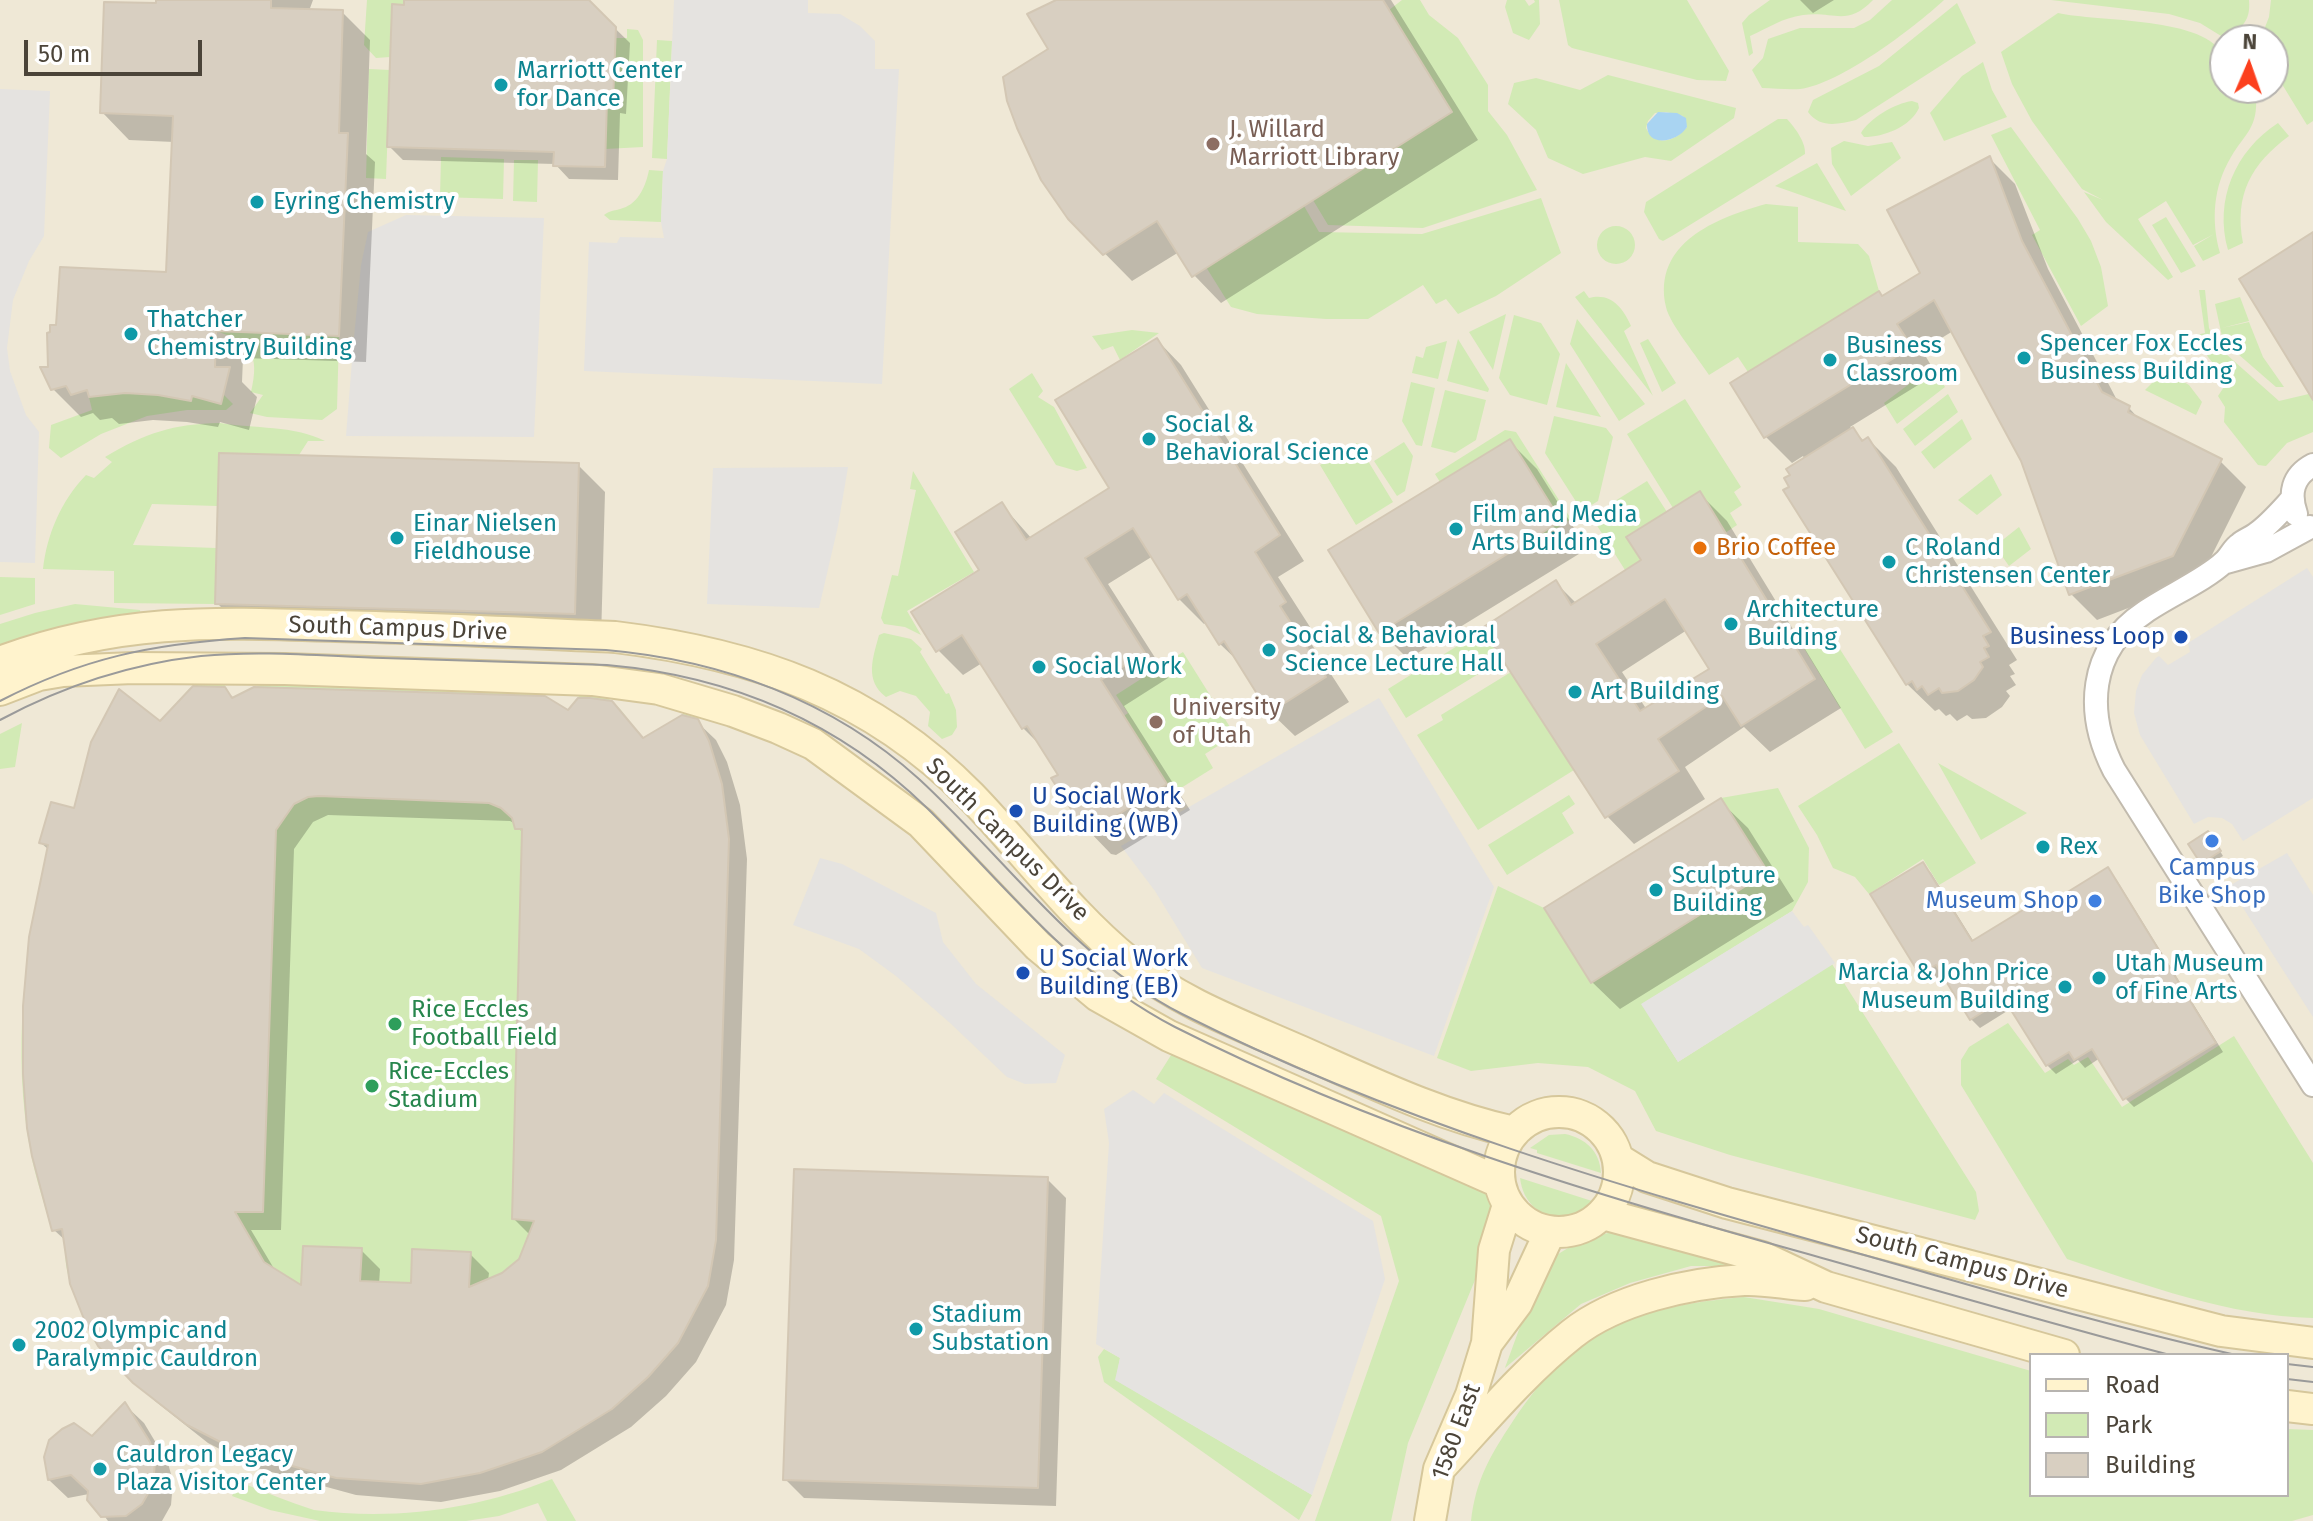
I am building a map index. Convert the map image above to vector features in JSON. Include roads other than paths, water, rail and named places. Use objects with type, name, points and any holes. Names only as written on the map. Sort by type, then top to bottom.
[{"type":"street","points":[[2313,465],[2303,470],[2294,484],[2291,500],[2297,516],[2311,528],[2266,551],[2223,563],[2142,614],[2107,653],[2098,679],[2095,715],[2114,770],[2313,1085]]},
{"type":"street","points":[[2223,563],[2238,544],[2255,535],[2291,500]]},
{"type":"street","name":"South Campus Drive","points":[[0,662],[47,646],[130,628],[228,623],[615,637],[678,645],[747,662],[831,693],[902,737],[970,795],[1073,909],[1130,962],[1188,1002],[1402,1096],[1486,1126],[1514,1132]]},
{"type":"street","name":"South Campus Drive","points":[[0,690],[39,675],[63,671],[285,669],[592,680],[659,689],[733,711],[813,744],[921,823],[1038,946],[1098,996],[1169,1036],[1504,1193]]},
{"type":"street","points":[[1553,1112],[1575,1114],[1595,1123],[1610,1139],[1618,1159],[1618,1185],[1613,1199],[1603,1214],[1588,1225],[1570,1232],[1550,1232],[1527,1223],[1504,1193],[1499,1162],[1514,1132],[1532,1118],[1553,1112]]},
{"type":"street","name":"South Campus Drive","points":[[1618,1159],[1647,1177],[1727,1203],[2221,1331],[2313,1343]]},
{"type":"street","name":"1580 East","points":[[1430,1521],[1439,1469],[1471,1395],[1487,1343],[1494,1250],[1504,1193]]},
{"type":"street","points":[[1603,1214],[1762,1257],[1826,1287],[2057,1353]]},
{"type":"street","name":"1580 East","points":[[1487,1343],[1517,1303],[1550,1232]]},
{"type":"street","points":[[1439,1469],[1533,1368],[1574,1332],[1621,1306],[1684,1287],[1747,1280],[1826,1287]]},
{"type":"street","points":[[2289,1406],[2313,1409]]},
{"type":"water","points":[[1658,112],[1677,113],[1686,118],[1687,127],[1677,136],[1657,140],[1648,132],[1647,124]]},
{"type":"tram line","points":[[0,701],[60,674],[119,656],[179,644],[245,638],[606,650],[649,655],[733,674],[812,706],[885,751],[919,779],[1043,906],[1108,965],[1182,1014],[1262,1052],[1426,1119],[1594,1176],[2042,1306],[2228,1353]]},
{"type":"tram line","points":[[0,720],[98,678],[148,665],[224,654],[607,665],[653,671],[739,692],[819,727],[857,750],[927,808],[1042,927],[1104,981],[1175,1027],[1251,1064],[1406,1128],[1565,1183],[2163,1353]]},
{"type":"tram line","points":[[2289,1364],[2313,1367]]},
{"type":"tram line","points":[[2289,1379],[2313,1382]]},
{"type":"place","name":"Marriott Center for Dance","points":[[501,85]]},
{"type":"place","name":"J. Willard Marriott Library","points":[[1213,144]]},
{"type":"place","name":"Eyring Chemistry","points":[[257,202]]},
{"type":"place","name":"Thatcher Chemistry Building","points":[[131,334]]},
{"type":"place","name":"Spencer Fox Eccles Business Building","points":[[2024,358]]},
{"type":"place","name":"Business Classroom","points":[[1830,360]]},
{"type":"place","name":"Social & Behavioral Science","points":[[1149,439]]},
{"type":"place","name":"Film and Media Arts Building","points":[[1456,529]]},
{"type":"place","name":"Einar Nielsen Fieldhouse","points":[[397,538]]},
{"type":"place","name":"Brio Coffee","points":[[1700,548]]},
{"type":"place","name":"C Roland Christensen Center","points":[[1889,562]]},
{"type":"place","name":"Architecture Building","points":[[1731,624]]},
{"type":"place","name":"Business Loop","points":[[2181,637]]},
{"type":"place","name":"Social & Behavioral Science Lecture Hall","points":[[1269,650]]},
{"type":"place","name":"Social Work","points":[[1039,667]]},
{"type":"place","name":"Art Building","points":[[1575,692]]},
{"type":"place","name":"University of Utah","points":[[1156,722]]},
{"type":"place","name":"U Social Work Building (WB)","points":[[1016,811]]},
{"type":"place","name":"Campus Bike Shop","points":[[2212,841]]},
{"type":"place","name":"Rex","points":[[2043,847]]},
{"type":"place","name":"Sculpture Building","points":[[1656,890]]},
{"type":"place","name":"Museum Shop","points":[[2095,901]]},
{"type":"place","name":"U Social Work Building (EB)","points":[[1023,973]]},
{"type":"place","name":"Utah Museum of Fine Arts","points":[[2099,978]]},
{"type":"place","name":"Marcia & John Price Museum Building","points":[[2065,987]]},
{"type":"place","name":"Rice Eccles Football Field","points":[[395,1024]]},
{"type":"place","name":"Rice-Eccles Stadium","points":[[372,1086]]},
{"type":"place","name":"Stadium Substation","points":[[916,1329]]},
{"type":"place","name":"2002 Olympic and Paralympic Cauldron","points":[[19,1345]]},
{"type":"place","name":"Cauldron Legacy Plaza Visitor Center","points":[[100,1469]]}]
